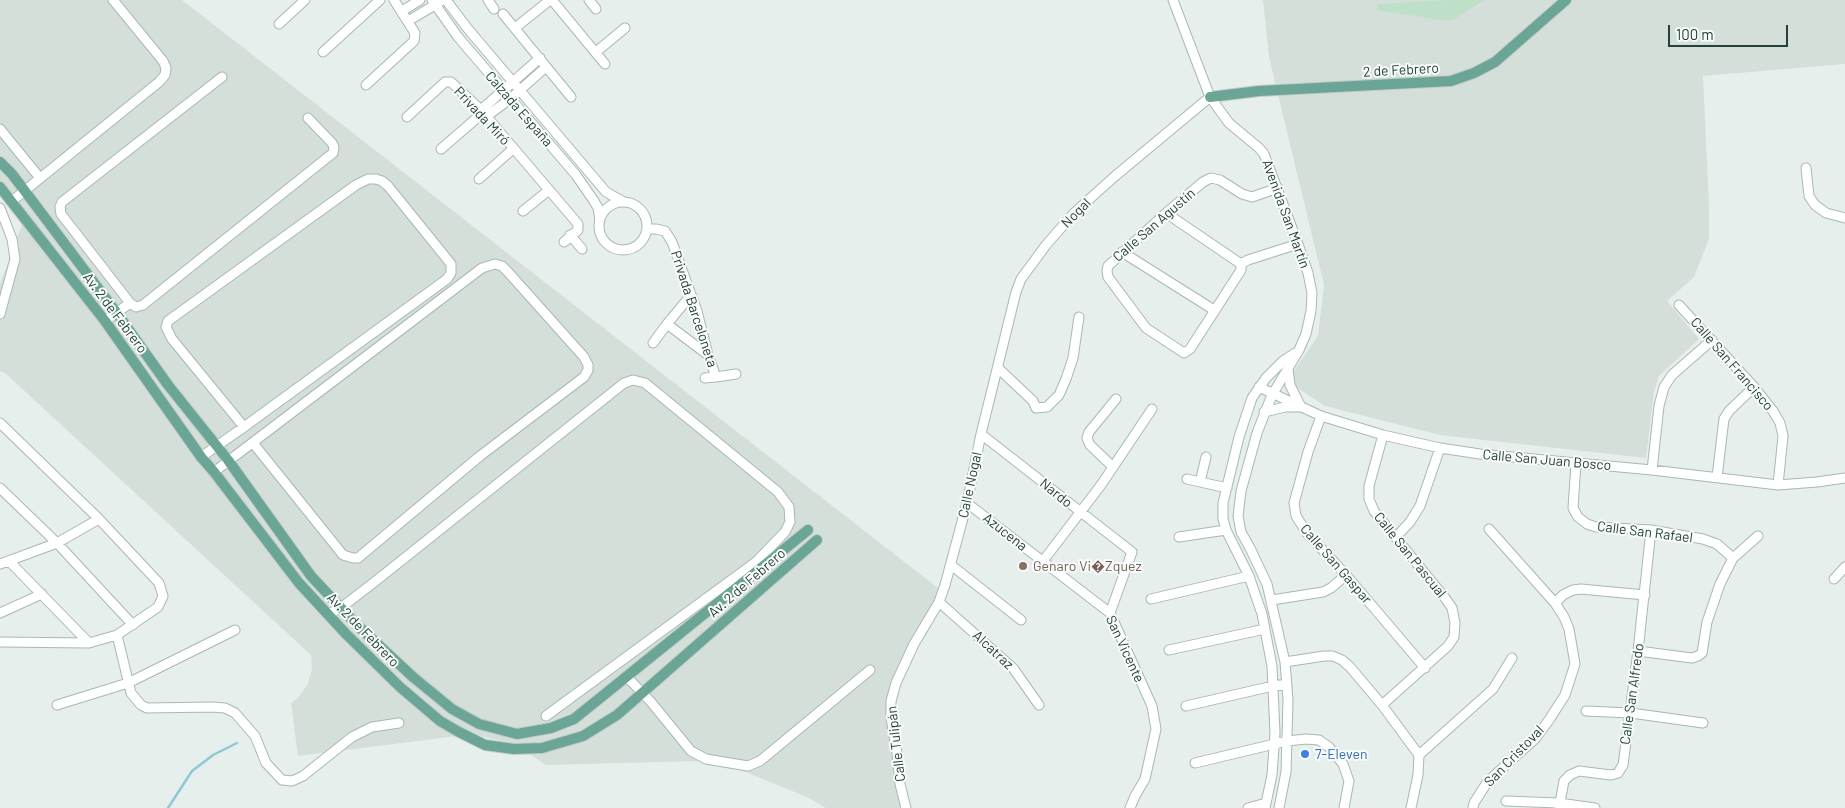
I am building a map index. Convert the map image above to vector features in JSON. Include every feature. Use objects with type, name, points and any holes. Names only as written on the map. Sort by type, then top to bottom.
[{"type":"main road","name":"2 de Febrero","points":[[1210,97],[1259,92],[1451,82],[1495,62],[1566,0]]},
{"type":"main road","name":"Av. 2 de Febrero","points":[[0,162],[24,190],[116,312],[168,385],[228,460],[311,576],[342,607],[356,625],[413,677],[452,709],[479,724],[517,734],[551,728],[574,718],[808,530]]},
{"type":"main road","name":"Av. 2 de Febrero","points":[[0,186],[105,321],[200,457],[214,472],[299,583],[346,634],[400,687],[440,720],[485,745],[514,749],[542,748],[583,736],[617,715],[817,540]]},
{"type":"street","points":[[12,201],[159,82],[165,75],[166,68],[163,61],[113,0]]},
{"type":"street","points":[[279,24],[304,0]]},
{"type":"street","points":[[324,52],[380,0]]},
{"type":"street","points":[[366,85],[414,42],[415,33],[394,0]]},
{"type":"street","points":[[402,11],[420,0]]},
{"type":"street","points":[[408,21],[434,3],[445,0]]},
{"type":"street","name":"Calzada España","points":[[445,0],[468,30],[584,167],[606,192],[622,202]]},
{"type":"street","points":[[488,0],[494,8]]},
{"type":"street","points":[[515,28],[551,0],[605,64]]},
{"type":"street","points":[[589,0],[596,9]]},
{"type":"street","name":"Avenida San Martín","points":[[1173,0],[1210,97],[1229,123],[1264,154],[1308,273],[1312,293],[1306,334],[1299,350],[1285,365]]},
{"type":"street","name":"Calzada España","points":[[434,3],[458,37],[503,92],[576,175],[598,208],[600,220]]},
{"type":"street","points":[[503,14],[571,97]]},
{"type":"street","points":[[596,52],[624,28]]},
{"type":"street","points":[[482,114],[540,58]]},
{"type":"street","points":[[482,114],[510,99],[546,67]]},
{"type":"street","points":[[222,78],[62,202],[60,207],[61,214],[130,303],[136,307],[143,305],[333,153],[334,147],[332,143],[308,118]]},
{"type":"street","name":"Privada Miró","points":[[407,117],[447,81],[451,82],[482,114],[578,224],[578,230],[567,239],[582,249]]},
{"type":"street","name":"Nogal","points":[[998,368],[1016,292],[1021,280],[1046,245],[1074,213],[1107,183],[1210,97]]},
{"type":"street","name":"Privada Miró","points":[[441,149],[482,114]]},
{"type":"street","points":[[0,129],[40,178]]},
{"type":"street","name":"Privada Miró","points":[[479,179],[513,149]]},
{"type":"street","points":[[576,175],[584,167]]},
{"type":"street","points":[[1806,168],[1809,196],[1815,205],[1826,213],[1845,218]]},
{"type":"street","name":"Calle San Agustín","points":[[1214,310],[1190,349],[1184,353],[1178,351],[1146,328],[1108,277],[1108,266],[1166,213],[1203,182],[1211,178],[1220,180],[1242,194],[1252,197],[1278,188]]},
{"type":"street","points":[[200,457],[244,427],[447,279],[451,273],[451,264],[388,186],[382,182],[376,179],[368,179],[356,185],[168,322],[166,327],[172,339],[244,427]]},
{"type":"street","points":[[523,211],[549,190]]},
{"type":"street","points":[[622,202],[631,203],[642,210],[648,229],[643,240],[637,246],[628,250],[611,247],[604,241],[600,233],[600,220],[604,212],[609,206],[622,202]]},
{"type":"street","points":[[0,208],[12,239],[15,260],[0,314]]},
{"type":"street","points":[[1166,213],[1242,264]]},
{"type":"street","name":"Privada Barceloneta","points":[[648,229],[661,230],[669,236],[691,295],[716,377]]},
{"type":"street","points":[[1122,252],[1214,310],[1241,270],[1242,264],[1248,260],[1298,244]]},
{"type":"street","points":[[214,472],[482,268],[495,264],[502,266],[508,272],[584,357],[588,365],[588,370],[584,377],[480,456],[358,558],[343,555],[253,443]]},
{"type":"street","points":[[653,343],[691,295]]},
{"type":"street","points":[[105,321],[130,303]]},
{"type":"street","name":"Calle San Francisco","points":[[1679,305],[1754,387],[1780,423],[1783,436],[1778,485]]},
{"type":"street","points":[[998,368],[1033,402],[1036,408],[1047,407],[1059,395],[1073,358],[1079,317]]},
{"type":"street","points":[[667,324],[708,355]]},
{"type":"street","points":[[1652,470],[1659,406],[1664,387],[1672,375],[1712,340]]},
{"type":"street","points":[[1248,808],[1265,806],[1272,775],[1274,744],[1272,666],[1262,614],[1249,576],[1226,530],[1223,519],[1223,503],[1245,416],[1258,387],[1285,365]]},
{"type":"street","points":[[1279,808],[1286,772],[1287,684],[1285,662],[1272,600],[1267,584],[1250,548],[1240,532],[1238,507],[1264,412],[1285,365]]},
{"type":"street","points":[[1264,412],[1285,407],[1301,407],[1290,384],[1285,365]]},
{"type":"street","name":"Calle Nogal","points":[[940,602],[967,503],[981,434],[998,368]]},
{"type":"street","name":"Privada Barceloneta","points":[[705,378],[736,374]]},
{"type":"street","points":[[329,614],[342,607],[624,383],[633,380],[644,383],[778,492],[789,507],[790,522],[785,532],[756,562],[546,716]]},
{"type":"street","name":"Calle San Juan Bosco","points":[[1258,387],[1320,416],[1383,435],[1440,448],[1497,456],[1652,470],[1778,485],[1845,478]]},
{"type":"street","points":[[1717,477],[1724,419],[1729,411],[1754,387]]},
{"type":"street","points":[[1112,466],[1090,445],[1087,438],[1089,432],[1116,399]]},
{"type":"street","points":[[1043,562],[1152,409]]},
{"type":"street","name":"Calle San Gaspar","points":[[1320,416],[1294,503],[1296,516],[1307,533],[1346,575],[1424,668]]},
{"type":"street","points":[[0,423],[99,519],[159,583],[163,596],[158,607],[134,625],[116,635],[89,642],[0,642]]},
{"type":"street","name":"Nardo","points":[[981,434],[1132,552],[1110,613]]},
{"type":"street","name":"Calle San Pascual","points":[[1382,705],[1448,646],[1454,637],[1455,623],[1452,608],[1374,511],[1369,499],[1369,486],[1383,435]]},
{"type":"street","points":[[1396,537],[1410,522],[1420,506],[1440,448]]},
{"type":"street","points":[[1200,482],[1206,457]]},
{"type":"street","name":"Calle San Rafael","points":[[1576,463],[1573,508],[1578,517],[1587,524],[1596,527],[1651,530],[1696,537],[1717,544],[1733,558]]},
{"type":"street","points":[[1187,479],[1226,488]]},
{"type":"street","points":[[0,488],[57,543],[134,625]]},
{"type":"street","name":"Azucena","points":[[967,503],[1043,562]]},
{"type":"street","points":[[4,562],[57,543],[99,519]]},
{"type":"street","name":"San Cristoval","points":[[1474,808],[1474,802],[1488,781],[1535,739],[1565,695],[1575,664],[1569,629],[1555,603],[1489,529]]},
{"type":"street","points":[[808,530],[814,533],[817,540]]},
{"type":"street","points":[[1179,537],[1226,530]]},
{"type":"street","name":"Calle San Alfredo","points":[[1559,806],[1564,782],[1570,775],[1579,771],[1611,775],[1618,773],[1623,765],[1631,713],[1651,530]]},
{"type":"street","points":[[1638,651],[1692,658],[1702,653],[1707,622],[1720,584],[1733,558],[1758,536]]},
{"type":"street","points":[[1238,554],[1250,548]]},
{"type":"street","points":[[4,562],[42,594],[89,642]]},
{"type":"street","name":"San Vicente","points":[[1043,562],[1110,613],[1152,706],[1156,729],[1145,779],[1134,796],[1130,808]]},
{"type":"street","points":[[951,565],[1021,620]]},
{"type":"street","points":[[1834,579],[1845,566]]},
{"type":"street","points":[[1272,600],[1323,592],[1331,588],[1346,575]]},
{"type":"street","points":[[1151,599],[1249,576]]},
{"type":"street","points":[[1555,603],[1563,594],[1581,588],[1645,595]]},
{"type":"street","points":[[0,612],[42,594]]},
{"type":"street","name":"Alcatraz","points":[[940,602],[1001,655],[1013,668],[1039,706]]},
{"type":"street","name":"Calle Tulipán","points":[[906,808],[900,784],[891,718],[891,701],[896,683],[914,644],[940,602]]},
{"type":"street","points":[[1169,650],[1265,629]]},
{"type":"street","points":[[57,705],[128,683],[235,630]]},
{"type":"street","points":[[116,635],[128,683],[135,699],[147,708],[213,707],[225,708],[235,713],[255,736],[266,763],[282,780],[292,781],[303,776],[352,737],[372,727],[399,723]]},
{"type":"street","points":[[1285,662],[1324,656],[1333,656],[1342,660],[1382,705],[1420,755]]},
{"type":"street","points":[[1411,808],[1420,755],[1493,689],[1512,658]]},
{"type":"street","points":[[627,677],[643,692],[691,751],[706,759],[748,766],[760,761],[870,670]]},
{"type":"street","points":[[1186,706],[1287,684]]},
{"type":"street","points":[[1586,711],[1631,713],[1703,723]]},
{"type":"street","points":[[1195,763],[1306,738],[1319,740],[1343,764],[1349,781],[1344,808]]},
{"type":"street","points":[[1506,801],[1595,808]]},
{"type":"shaded area","points":[[0,0],[182,0],[943,592],[891,701],[906,808],[826,808],[807,797],[738,769],[701,761],[546,765],[517,745],[473,734],[298,756],[291,703],[298,698],[308,684],[312,669],[311,655],[5,373],[0,371],[0,284],[25,216],[0,195]]},
{"type":"shaded area","points":[[1263,0],[1845,0],[1845,64],[1703,76],[1709,239],[1694,277],[1667,301],[1699,339],[1659,376],[1654,392],[1646,458],[1440,435],[1325,406],[1296,387],[1293,372],[1318,336],[1324,285],[1269,57]]},
{"type":"green space","points":[[1484,0],[1455,19],[1446,21],[1377,10],[1378,4]]},
{"type":"waterway","points":[[168,808],[192,771],[213,755],[237,743]]},
{"type":"place","name":"Genaro Vi�Zquez","points":[[1023,566]]},
{"type":"place","name":"7-Eleven","points":[[1305,754]]}]
